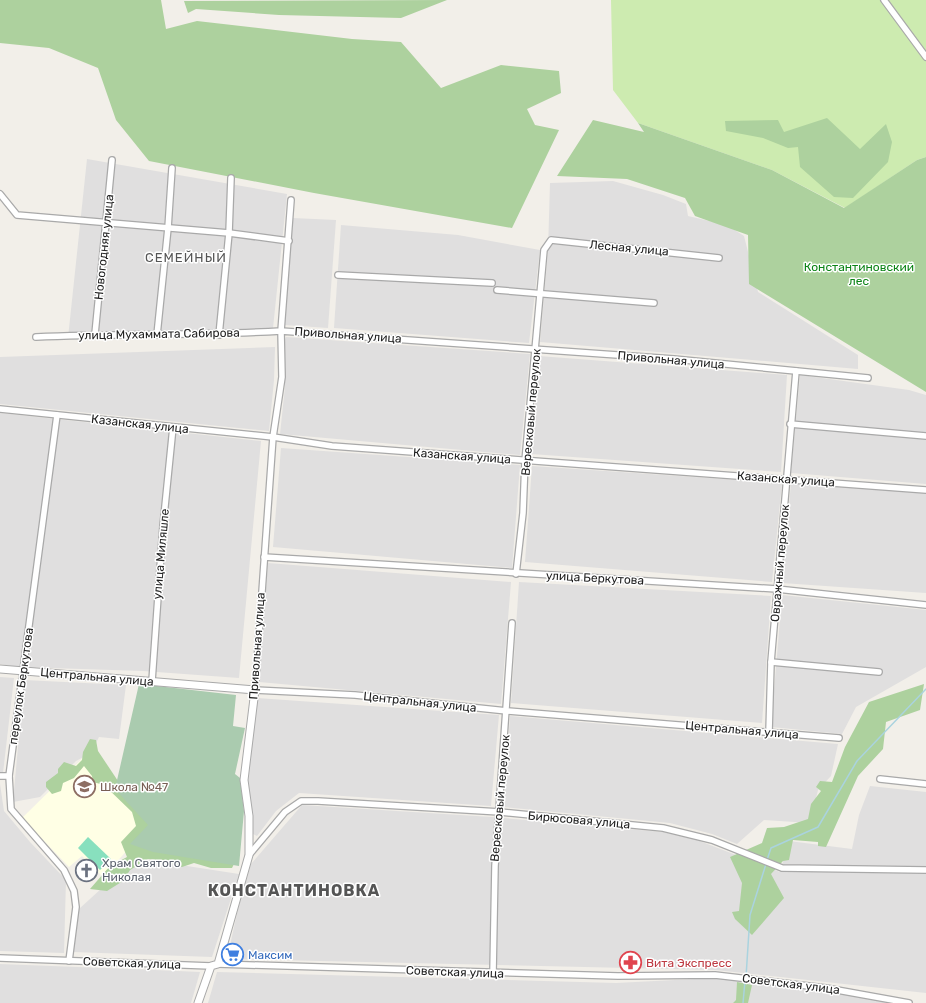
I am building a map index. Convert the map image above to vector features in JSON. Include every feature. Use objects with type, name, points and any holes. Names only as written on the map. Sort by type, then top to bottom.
[{"type":"street","points":[[884,0],[926,57]]},
{"type":"street","name":"Новогодняя улица","points":[[95,334],[112,160]]},
{"type":"street","points":[[157,335],[168,228],[172,168]]},
{"type":"street","points":[[219,334],[229,234],[231,178]]},
{"type":"street","points":[[0,194],[17,215],[107,222],[289,241]]},
{"type":"street","points":[[281,331],[291,200]]},
{"type":"street","name":"Лесная улица","points":[[544,250],[551,240],[719,258]]},
{"type":"street","name":"Вересковый переулок","points":[[516,574],[523,513],[525,461],[544,250]]},
{"type":"street","points":[[338,275],[492,282]]},
{"type":"street","points":[[497,290],[654,303]]},
{"type":"street","name":"улица Мухаммата Сабирова","points":[[36,337],[95,334],[157,335],[281,331]]},
{"type":"street","name":"Привольная улица","points":[[198,1003],[214,965],[250,855],[249,816],[244,780],[255,690],[274,437],[282,377],[281,331],[674,359],[868,378]]},
{"type":"street","name":"Овражный переулок","points":[[769,732],[777,589],[787,479],[790,424],[796,371]]},
{"type":"street","name":"Казанская улица","points":[[0,409],[274,437],[332,446],[926,490]]},
{"type":"street","name":"переулок Беркутова","points":[[57,415],[8,776],[11,809],[64,870],[74,891],[76,907],[69,961]]},
{"type":"street","points":[[790,424],[926,436]]},
{"type":"street","name":"улица Миляшле","points":[[152,681],[163,526],[173,427]]},
{"type":"street","name":"улица Беркутова","points":[[264,557],[516,574],[777,589],[926,605]]},
{"type":"street","name":"Вересковый переулок","points":[[493,973],[495,866],[500,812],[512,622]]},
{"type":"street","points":[[772,662],[879,672]]},
{"type":"street","name":"Центральная улица","points":[[0,669],[255,690],[355,695],[507,711],[839,738]]},
{"type":"street","points":[[0,776],[8,776]]},
{"type":"street","points":[[880,780],[926,784]]},
{"type":"street","name":"Бирюсовая улица","points":[[250,855],[285,812],[301,801],[500,812],[663,828],[712,840],[782,868],[926,870]]},
{"type":"street","name":"Советская улица","points":[[0,958],[493,973],[621,976],[715,975],[826,988],[909,1003]]},
{"type":"shaded area","points":[[87,159],[287,194],[273,328],[68,338]]},
{"type":"shaded area","points":[[613,181],[663,195],[686,204],[688,216],[727,225],[744,236],[758,292],[858,355],[858,369],[540,342],[548,251],[550,183]]},
{"type":"shaded area","points":[[293,218],[336,220],[328,328],[284,325]]},
{"type":"shaded area","points":[[341,225],[458,235],[540,250],[529,343],[334,328]]},
{"type":"shaded area","points":[[286,337],[530,354],[520,455],[280,434],[285,387],[284,341]]},
{"type":"shaded area","points":[[275,347],[274,380],[269,431],[0,404],[0,357]]},
{"type":"shaded area","points":[[539,356],[787,375],[781,472],[531,454]]},
{"type":"shaded area","points":[[800,375],[909,390],[926,395],[926,484],[791,473]]},
{"type":"shaded area","points":[[0,413],[261,441],[239,678],[143,671],[18,667],[0,664]]},
{"type":"shaded area","points":[[281,448],[520,465],[512,568],[273,547]]},
{"type":"shaded area","points":[[532,466],[782,483],[772,582],[525,562]]},
{"type":"shaded area","points":[[791,483],[926,493],[926,593],[782,583]]},
{"type":"shaded area","points":[[268,563],[511,582],[501,704],[259,682]]},
{"type":"shaded area","points":[[519,582],[771,596],[762,723],[511,703]]},
{"type":"shaded area","points":[[782,595],[926,610],[926,667],[856,707],[842,734],[771,727]]},
{"type":"shaded area","points":[[0,677],[14,678],[3,773],[0,772]]},
{"type":"shaded area","points":[[24,680],[126,685],[119,739],[99,737],[91,753],[76,761],[40,797],[13,802]]},
{"type":"shaded area","points":[[139,684],[236,695],[233,726],[245,728],[235,774],[240,778],[244,811],[239,866],[153,852],[130,844],[148,825],[115,789]]},
{"type":"shaded area","points":[[257,698],[499,715],[491,806],[299,793],[276,811],[257,836],[253,834],[246,781]]},
{"type":"shaded area","points":[[510,716],[838,744],[831,776],[818,790],[810,823],[764,820],[737,844],[712,834],[670,823],[504,807]]},
{"type":"shaded area","name":"Школа №47","points":[[84,757],[151,824],[103,877],[82,856],[69,867],[22,818]]},
{"type":"shaded area","points":[[0,784],[4,811],[30,842],[66,880],[64,953],[0,951]]},
{"type":"shaded area","points":[[870,786],[926,792],[926,993],[716,970],[227,959],[238,909],[251,864],[302,805],[492,817],[663,832],[697,840],[780,872],[789,841],[852,849],[859,815]]},
{"type":"shaded area","points":[[135,858],[239,874],[212,957],[73,952],[79,909]]},
{"type":"shaded area","points":[[0,964],[200,972],[191,1003],[0,1003]]},
{"type":"shaded area","points":[[217,972],[616,983],[714,978],[826,991],[891,1003],[208,1003]]},
{"type":"green space","points":[[0,0],[161,0],[166,29],[197,21],[352,39],[401,42],[441,88],[501,65],[559,71],[561,93],[527,109],[535,125],[559,130],[512,228],[314,193],[149,161],[116,120],[98,68],[49,48],[0,43]]},
{"type":"green space","points":[[447,0],[401,18],[279,15],[196,9],[188,13],[184,1]]},
{"type":"green space","points":[[611,0],[926,0],[926,157],[917,160],[845,208],[772,170],[638,123],[613,90]]},
{"type":"green space","points":[[827,118],[860,149],[886,124],[892,142],[888,162],[853,198],[834,197],[800,167],[798,147],[788,148],[763,138],[726,131],[725,121],[778,120],[784,132]]},
{"type":"green space","name":"Константиновский лес","points":[[593,120],[644,132],[638,123],[772,170],[844,208],[917,160],[926,157],[926,392],[749,284],[748,235],[695,216],[685,198],[627,179],[557,176]]},
{"type":"green space","points":[[924,684],[920,710],[886,722],[883,749],[858,776],[826,847],[818,846],[818,842],[793,840],[789,860],[783,861],[771,874],[784,898],[752,935],[735,919],[732,912],[739,911],[742,883],[730,857],[762,843],[767,828],[784,827],[808,819],[811,804],[821,791],[816,787],[820,781],[832,782],[845,747],[869,702]]},
{"type":"green space","points":[[90,739],[96,740],[98,751],[118,781],[240,852],[232,868],[211,868],[194,863],[182,867],[164,861],[148,859],[130,870],[123,881],[107,891],[90,889],[110,866],[127,857],[121,842],[136,826],[132,812],[104,785],[93,782],[92,776],[84,766],[74,778],[63,783],[61,791],[52,794],[46,787],[46,782],[58,773],[58,769],[64,762],[76,766],[82,760],[83,752]]},
{"type":"green space","points":[[88,837],[111,859],[100,870],[78,848]]},
{"type":"green space","points":[[737,982],[752,985],[748,1003],[733,1003],[736,1000]]},
{"type":"waterway","points":[[767,860],[771,848],[818,827],[857,761],[926,689]]},
{"type":"waterway","points":[[746,977],[750,915],[766,864]]},
{"type":"waterway","points":[[743,1003],[745,981]]},
{"type":"place","name":"Школа №47","points":[[84,787]]},
{"type":"place","name":"Храм Святого Николая","points":[[86,870]]},
{"type":"place","name":"Максим","points":[[232,955]]},
{"type":"place","name":"Вита Экспресс","points":[[630,963]]},
{"type":"district","name":"СЕМЕЙНЫЙ","points":[[186,257]]},
{"type":"district","name":"КОНСТАНТИНОВКА","points":[[294,890]]}]
